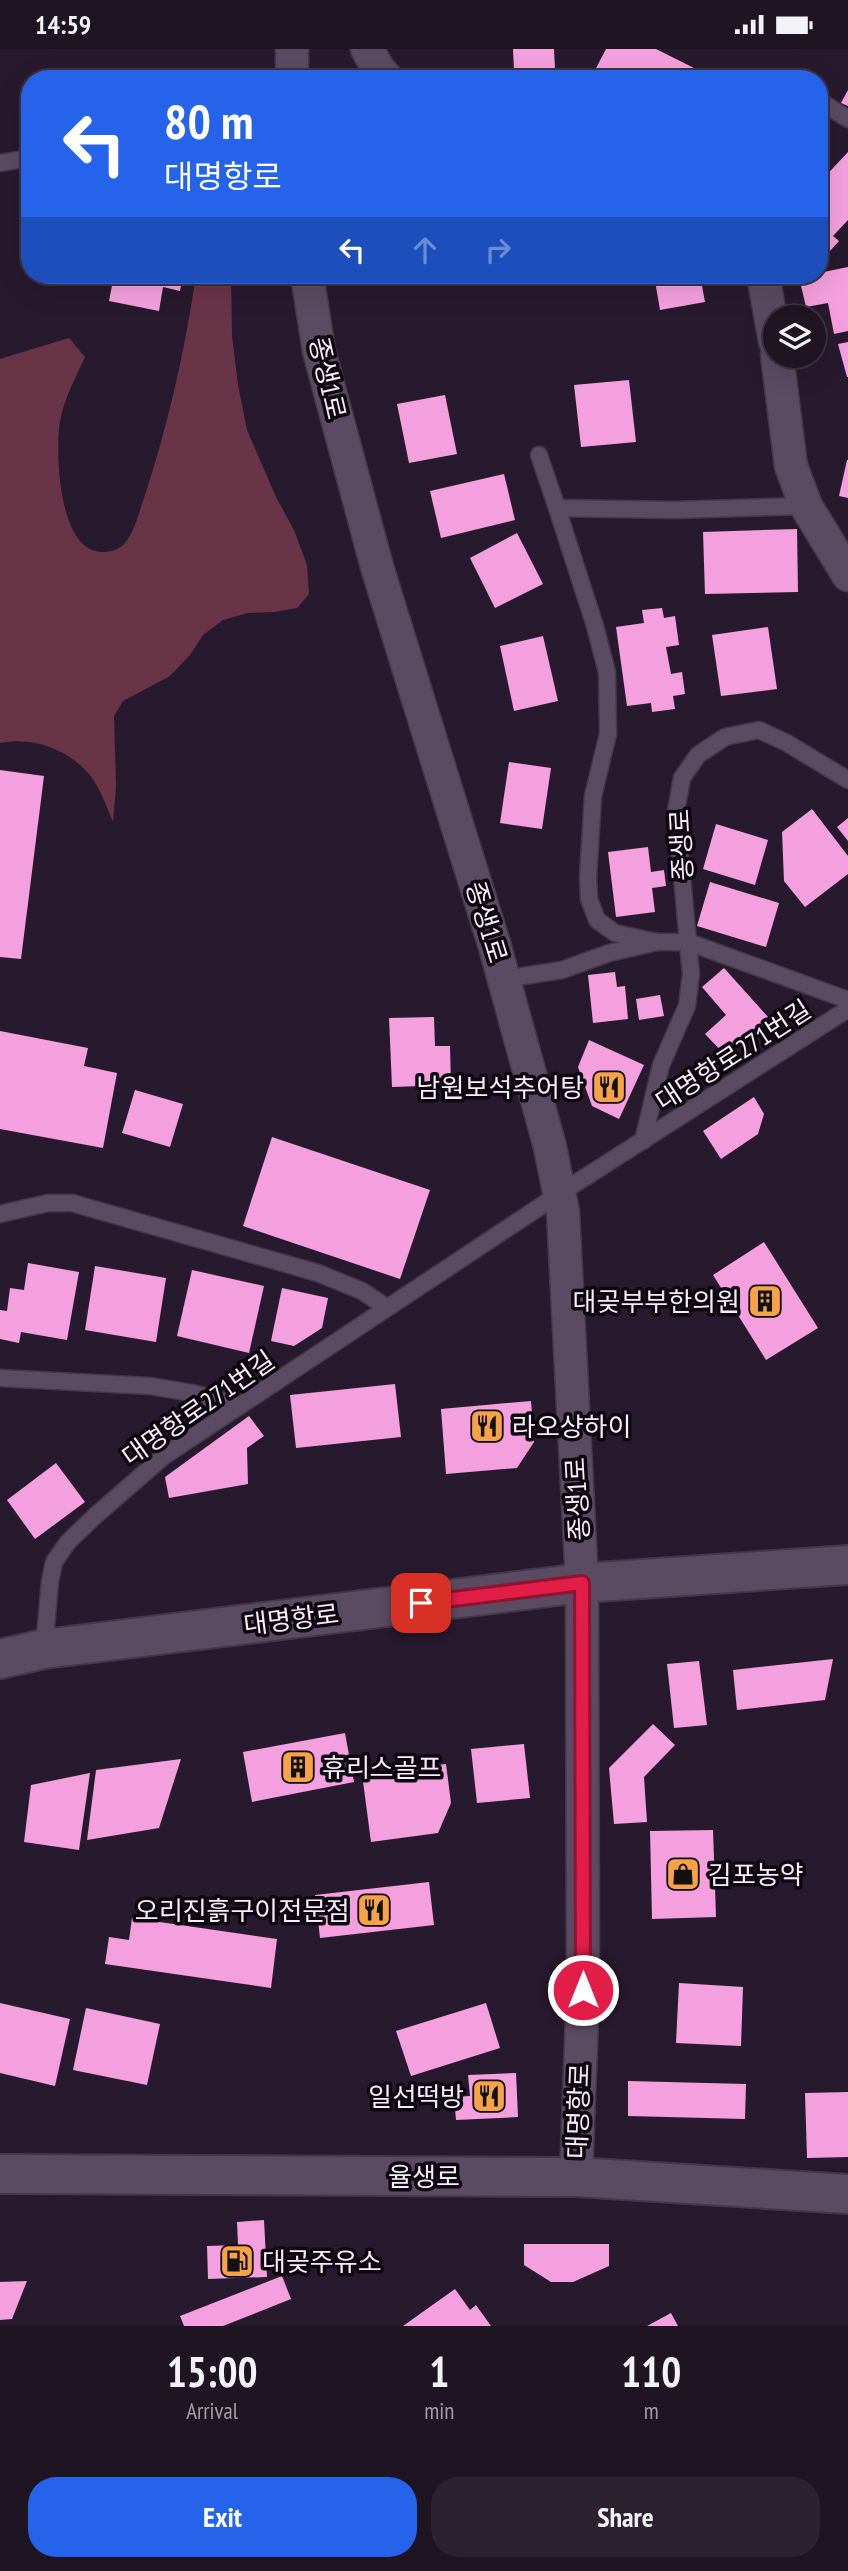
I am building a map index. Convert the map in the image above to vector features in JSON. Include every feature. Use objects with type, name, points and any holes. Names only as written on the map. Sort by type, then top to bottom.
[{"type":"main road","name":"대명항로","points":[[0,1659],[44,1649],[582,1583],[848,1565]]},
{"type":"main road","name":"율생로","points":[[0,2174],[576,2177],[848,2194]]},
{"type":"street","points":[[292,49],[292,70]]},
{"type":"street","points":[[367,49],[379,70]]},
{"type":"street","name":"종생1로","points":[[308,284],[319,351],[377,568],[503,979],[550,1147],[562,1212],[582,1583]]},
{"type":"street","points":[[765,284],[768,305]]},
{"type":"street","points":[[779,368],[791,466],[806,506],[836,536],[848,575]]},
{"type":"street","name":"대명항로","points":[[576,2177],[583,1990],[582,1583]]},
{"type":"lane","points":[[828,106],[848,119]]},
{"type":"lane","points":[[0,163],[21,160]]},
{"type":"lane","points":[[539,455],[596,626],[607,673],[608,734],[593,796],[587,877],[589,899],[597,920],[615,933],[657,942],[688,942],[848,1000]]},
{"type":"lane","points":[[557,508],[675,510],[806,506]]},
{"type":"lane","name":"종생로","points":[[688,942],[676,811],[682,778],[698,755],[725,737],[759,730],[787,743],[848,780]]},
{"type":"lane","points":[[503,979],[562,970],[609,953],[657,942]]},
{"type":"lane","name":"대명항로271번길","points":[[643,1141],[662,1065],[687,1006],[691,974],[688,942]]},
{"type":"lane","name":"대명항로271번길","points":[[44,1649],[54,1562],[68,1542],[95,1515],[164,1456],[386,1307],[848,1009]]},
{"type":"lane","points":[[0,1214],[48,1203],[72,1203],[318,1273],[362,1291],[386,1307]]},
{"type":"lane","points":[[0,1378],[150,1386],[238,1405]]},
{"type":"shaded area","points":[[195,284],[231,284],[232,336],[247,430],[276,497],[294,530],[307,565],[309,594],[297,608],[248,613],[223,620],[203,635],[190,655],[170,676],[123,701],[114,716],[116,787],[113,822],[95,783],[74,760],[51,747],[39,744],[13,741],[0,743],[0,359],[69,338],[85,357],[67,396],[60,421],[59,476],[68,518],[76,536],[87,548],[102,552],[112,551],[125,543],[134,527],[161,443],[187,331]]},
{"type":"building","points":[[513,49],[554,49],[555,69],[514,70]]},
{"type":"building","points":[[606,49],[656,49],[694,68],[693,70],[595,70]]},
{"type":"building","points":[[848,90],[848,106],[841,103]]},
{"type":"building","points":[[848,152],[848,220],[833,236],[839,241],[828,253],[828,173]]},
{"type":"building","points":[[848,267],[848,331],[834,334],[828,303],[806,305],[801,284],[828,284],[828,271]]},
{"type":"building","points":[[112,284],[181,284],[180,291],[163,287],[159,311],[109,301]]},
{"type":"building","points":[[656,284],[702,284],[705,302],[660,310]]},
{"type":"building","points":[[848,342],[848,377],[847,377],[838,344]]},
{"type":"building","points":[[629,380],[636,442],[581,447],[574,385]]},
{"type":"building","points":[[445,395],[457,454],[409,463],[397,404]]},
{"type":"building","points":[[848,460],[848,498],[839,496]]},
{"type":"building","points":[[504,474],[515,520],[441,538],[430,491]]},
{"type":"building","points":[[797,529],[798,592],[705,594],[703,532]]},
{"type":"building","points":[[517,533],[543,584],[495,608],[470,558]]},
{"type":"building","points":[[662,608],[664,618],[675,616],[679,645],[666,647],[671,674],[682,672],[685,694],[673,696],[675,709],[652,712],[651,703],[627,706],[616,627],[644,623],[642,610]]},
{"type":"building","points":[[768,627],[777,689],[721,696],[712,635]]},
{"type":"building","points":[[543,636],[558,701],[514,711],[500,646]]},
{"type":"building","points":[[509,762],[551,768],[542,829],[500,823]]},
{"type":"building","points":[[0,770],[44,776],[21,959],[0,957]]},
{"type":"building","points":[[812,809],[848,856],[848,874],[805,907],[784,881],[782,832]]},
{"type":"building","points":[[848,818],[848,841],[837,827]]},
{"type":"building","points":[[716,824],[768,840],[755,885],[703,869]]},
{"type":"building","points":[[648,847],[651,872],[664,870],[666,886],[652,888],[655,912],[616,917],[608,852]]},
{"type":"building","points":[[710,882],[779,903],[766,947],[697,926]]},
{"type":"building","points":[[724,968],[768,1017],[725,1055],[705,1034],[726,1015],[702,987]]},
{"type":"building","points":[[615,972],[617,987],[625,986],[628,1019],[593,1023],[588,975]]},
{"type":"building","points":[[660,995],[664,1016],[639,1020],[636,999]]},
{"type":"building","points":[[434,1017],[435,1046],[450,1046],[451,1085],[392,1087],[389,1018]]},
{"type":"building","points":[[0,1031],[88,1048],[84,1066],[117,1073],[103,1148],[0,1129]]},
{"type":"building","name":"남원보석추어탕","points":[[589,1040],[644,1065],[619,1119],[592,1106],[578,1067]]},
{"type":"building","points":[[135,1090],[183,1104],[170,1147],[122,1133]]},
{"type":"building","points":[[754,1097],[764,1114],[758,1134],[721,1159],[703,1131]]},
{"type":"building","points":[[272,1137],[430,1190],[400,1279],[243,1226]]},
{"type":"building","name":"대곶부부한의원","points":[[764,1242],[818,1328],[766,1360],[713,1275]]},
{"type":"building","points":[[28,1263],[79,1272],[67,1340],[21,1332],[19,1343],[0,1339],[0,1310],[7,1311],[10,1288],[24,1290]]},
{"type":"building","points":[[95,1266],[166,1278],[156,1342],[85,1330]]},
{"type":"building","points":[[192,1270],[264,1286],[249,1353],[177,1336]]},
{"type":"building","points":[[282,1288],[328,1298],[322,1328],[294,1346],[271,1341]]},
{"type":"building","points":[[395,1384],[401,1437],[296,1448],[290,1395]]},
{"type":"building","name":"라오샹하이","points":[[531,1401],[534,1442],[517,1468],[446,1474],[441,1409]]},
{"type":"building","points":[[249,1416],[264,1436],[247,1448],[248,1484],[169,1498],[165,1477]]},
{"type":"building","points":[[56,1463],[85,1502],[35,1539],[7,1500]]},
{"type":"building","points":[[833,1659],[825,1700],[737,1710],[733,1670]]},
{"type":"building","points":[[699,1661],[707,1725],[674,1728],[667,1664]]},
{"type":"building","points":[[653,1724],[675,1745],[644,1777],[647,1822],[614,1824],[609,1768]]},
{"type":"building","name":"휴리스골프","points":[[345,1733],[354,1782],[252,1802],[243,1752]]},
{"type":"building","points":[[524,1744],[530,1798],[477,1803],[471,1749]]},
{"type":"building","points":[[181,1759],[159,1828],[87,1840],[96,1770]]},
{"type":"building","points":[[446,1764],[451,1803],[438,1833],[371,1842],[362,1774]]},
{"type":"building","points":[[90,1773],[79,1850],[24,1842],[31,1785]]},
{"type":"building","name":"김포농약","points":[[713,1830],[716,1917],[652,1919],[650,1831]]},
{"type":"building","name":"오리진흙구이전문점","points":[[429,1882],[434,1925],[320,1938],[315,1895]]},
{"type":"building","points":[[132,1918],[277,1939],[271,1988],[105,1964],[109,1937],[129,1940]]},
{"type":"building","points":[[679,1983],[743,1987],[741,2046],[676,2043]]},
{"type":"building","points":[[0,2003],[70,2019],[55,2086],[0,2073]]},
{"type":"building","points":[[486,2003],[500,2048],[411,2076],[396,2031]]},
{"type":"building","points":[[86,2008],[160,2024],[147,2085],[73,2070]]},
{"type":"building","name":"일선떡방","points":[[516,2073],[518,2117],[456,2120],[454,2097],[470,2096],[468,2075]]},
{"type":"building","points":[[628,2081],[746,2084],[745,2119],[628,2116]]},
{"type":"building","points":[[848,2092],[848,2157],[807,2158],[805,2093]]},
{"type":"building","name":"대곶주유소","points":[[264,2220],[267,2277],[208,2279],[207,2246],[238,2245],[237,2222]]},
{"type":"building","points":[[524,2244],[609,2244],[609,2266],[573,2282],[551,2282],[524,2265]]},
{"type":"building","points":[[282,2276],[291,2299],[223,2326],[184,2326],[180,2316]]},
{"type":"building","points":[[27,2281],[12,2319],[0,2320],[0,2282]]},
{"type":"building","points":[[455,2289],[470,2310],[476,2305],[491,2326],[403,2326]]},
{"type":"building","points":[[671,2313],[678,2326],[647,2326]]},
{"type":"place","name":"남원보석추어탕","points":[[609,1087]]},
{"type":"place","name":"대곶부부한의원","points":[[765,1301]]},
{"type":"place","name":"라오샹하이","points":[[487,1426]]},
{"type":"place","name":"휴리스골프","points":[[298,1767]]},
{"type":"place","name":"김포농약","points":[[683,1874]]},
{"type":"place","name":"오리진흙구이전문점","points":[[374,1910]]},
{"type":"place","name":"일선떡방","points":[[489,2096]]},
{"type":"place","name":"대곶주유소","points":[[237,2261]]},
{"type":"route","points":[[421,1603],[582,1583],[583,1990]]}]
